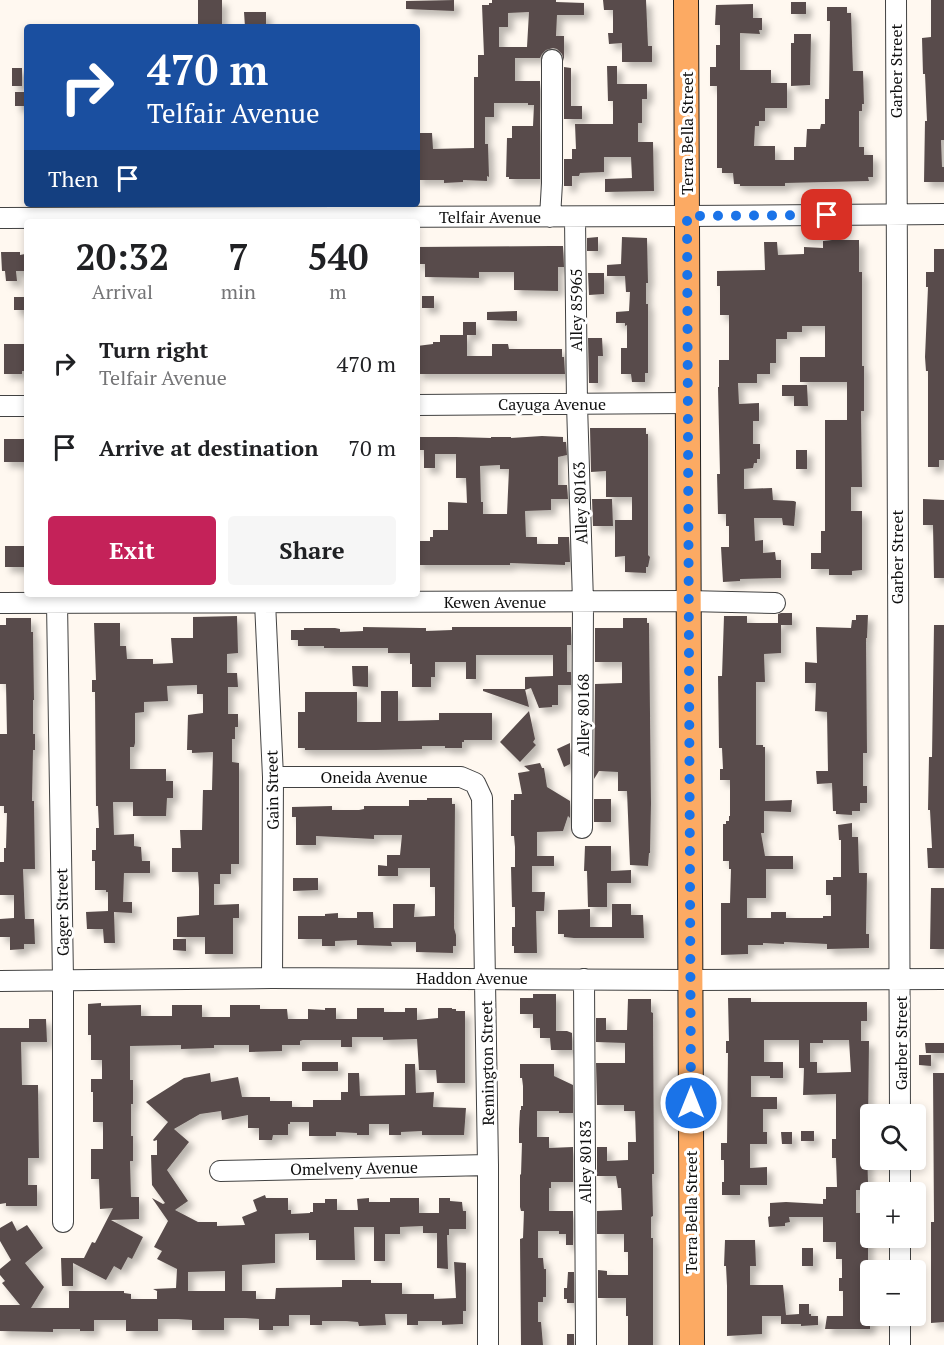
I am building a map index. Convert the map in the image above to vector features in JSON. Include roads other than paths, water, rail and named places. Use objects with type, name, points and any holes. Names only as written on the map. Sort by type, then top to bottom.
[{"type":"main road","name":"Terra Bella Street","points":[[686,0],[692,1345]]},
{"type":"street","name":"Garber Street","points":[[896,0],[900,1104]]},
{"type":"street","points":[[550,217],[552,60]]},
{"type":"street","name":"Telfair Avenue","points":[[0,218],[182,211],[408,211],[550,217],[944,213]]},
{"type":"street","name":"Alley 85965","points":[[575,217],[577,404]]},
{"type":"street","name":"Alley 80163","points":[[577,404],[583,602]]},
{"type":"street","name":"Cayuga Avenue","points":[[420,405],[688,404]]},
{"type":"street","points":[[0,406],[24,406]]},
{"type":"street","name":"Kewen Avenue","points":[[0,603],[688,601],[775,603]]},
{"type":"street","name":"Alley 80168","points":[[582,828],[583,602]]},
{"type":"street","name":"Gager Street","points":[[57,603],[63,979],[63,1222]]},
{"type":"street","name":"Gain Street","points":[[265,603],[273,777],[272,978]]},
{"type":"street","name":"Oneida Avenue","points":[[273,777],[461,777],[475,783]]},
{"type":"street","name":"Remington Street","points":[[475,783],[482,798],[488,1165],[488,1345]]},
{"type":"street","name":"Haddon Avenue","points":[[0,981],[272,978],[944,979]]},
{"type":"street","name":"Alley 80183","points":[[584,979],[586,1345]]},
{"type":"street","name":"Omelveny Avenue","points":[[220,1171],[488,1165]]},
{"type":"street","points":[[900,1326],[900,1345]]}]
